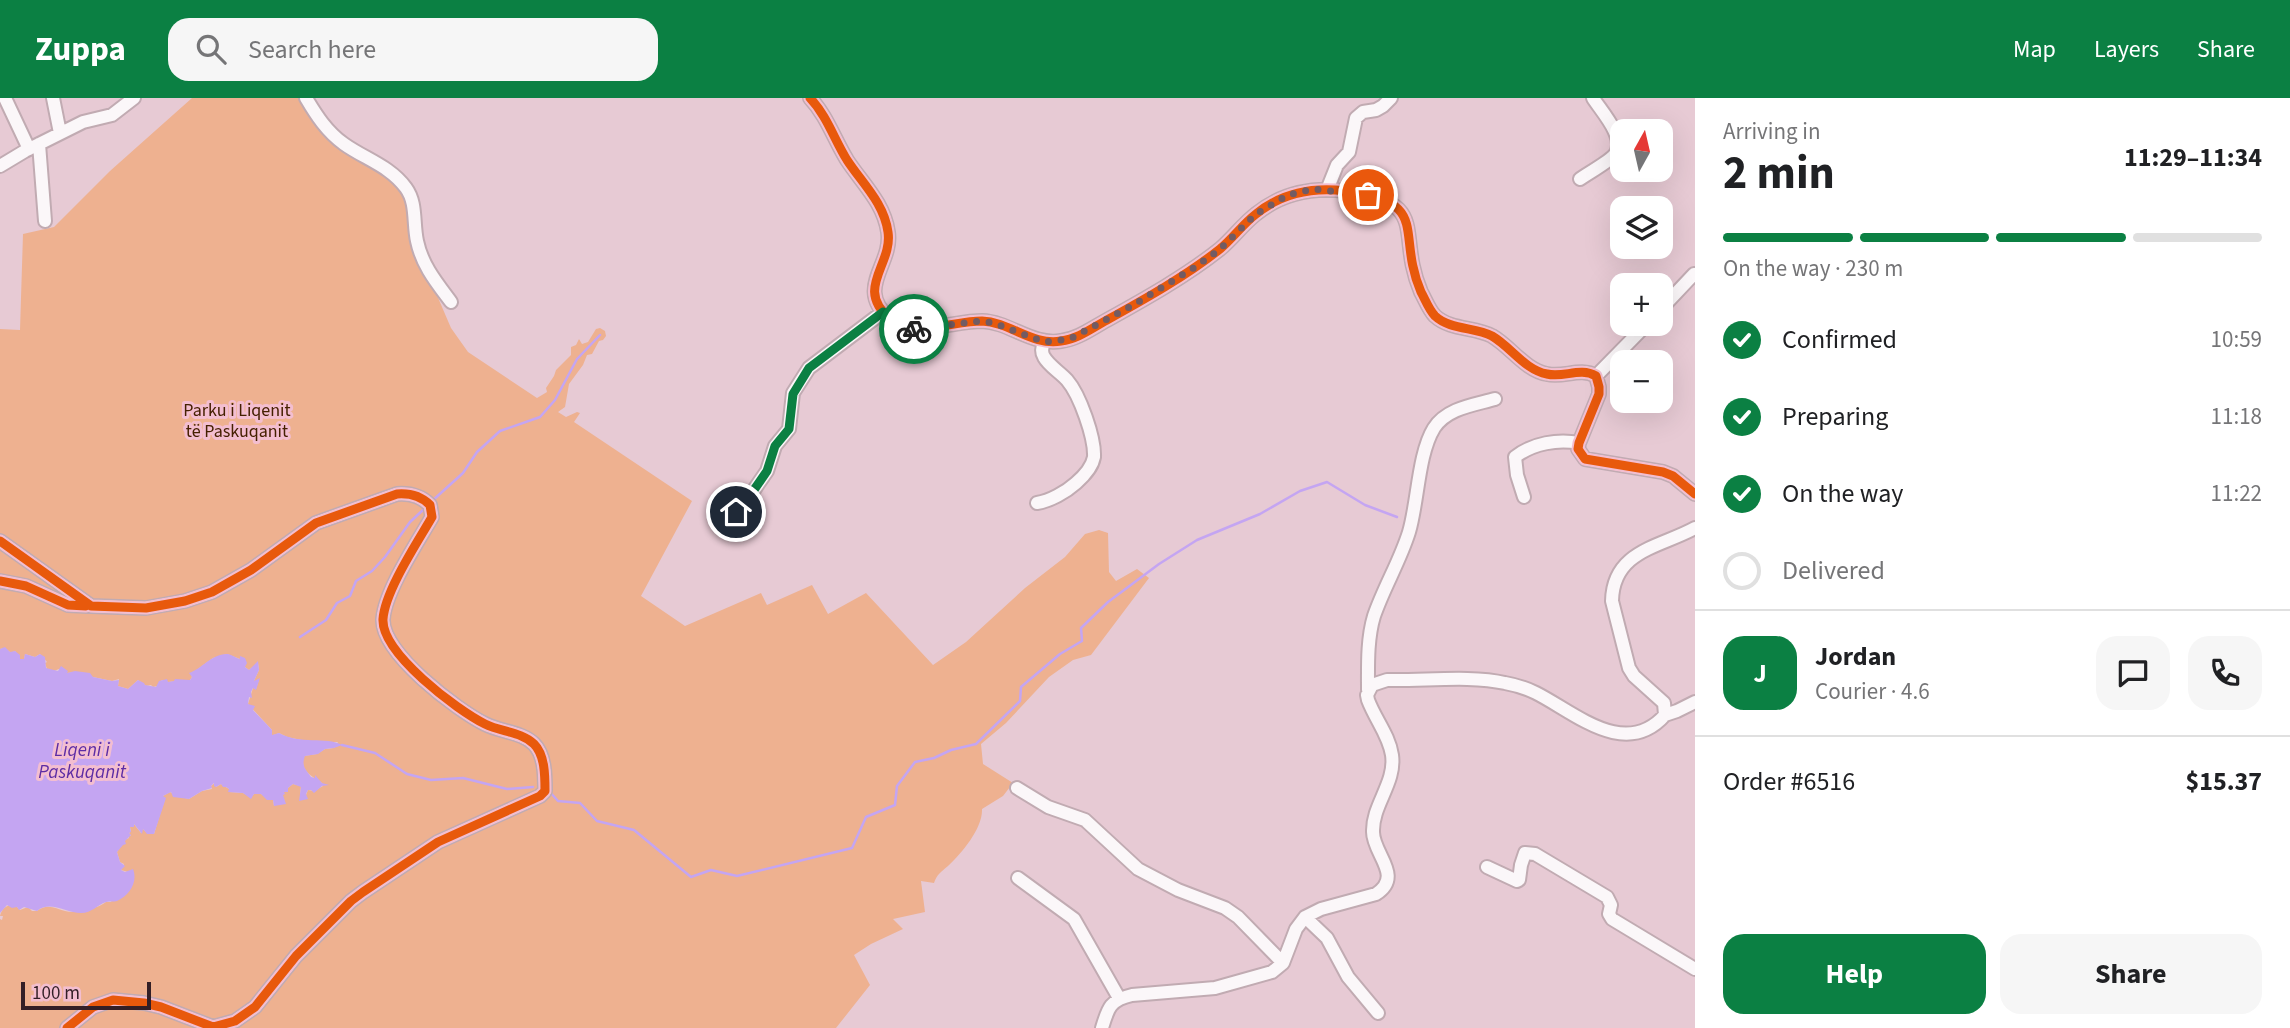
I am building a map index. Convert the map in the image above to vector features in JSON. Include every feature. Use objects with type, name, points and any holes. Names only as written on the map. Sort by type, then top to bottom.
[{"type":"street","points":[[5,98],[34,146],[45,221]]},
{"type":"street","points":[[53,98],[60,133]]},
{"type":"street","points":[[0,166],[83,122],[112,115],[134,98]]},
{"type":"street","points":[[306,98],[330,131],[344,144],[385,168],[405,187],[411,198],[416,237],[423,260],[451,302]]},
{"type":"street","points":[[810,98],[823,115],[846,158],[874,196],[885,219],[889,242],[874,286],[877,304],[892,321],[908,328],[969,322],[994,323],[1044,342],[1070,339],[1135,304],[1219,250],[1256,214],[1270,205],[1300,191],[1327,190],[1377,198],[1394,204],[1402,211],[1407,225],[1415,276],[1427,303],[1438,318],[1495,338],[1546,374],[1581,372],[1596,376]]},
{"type":"street","points":[[1327,190],[1337,165],[1349,152],[1356,118],[1363,112],[1383,106],[1391,98]]},
{"type":"street","points":[[1580,180],[1615,155],[1617,148],[1617,136],[1593,98]]},
{"type":"street","points":[[1673,296],[1694,274]]},
{"type":"street","points":[[724,520],[747,500],[767,471],[775,446],[789,429],[793,394],[809,368],[883,312]]},
{"type":"street","points":[[1596,376],[1635,336]]},
{"type":"street","points":[[1037,503],[1069,489],[1090,468],[1094,457],[1084,410],[1068,381],[1042,354],[1044,342]]},
{"type":"street","points":[[1596,376],[1599,394],[1578,449],[1585,458],[1673,475],[1695,494]]},
{"type":"street","points":[[1102,1028],[1108,1010],[1119,998],[1215,988],[1272,972],[1283,963],[1292,936],[1305,917],[1321,909],[1376,894],[1385,886],[1388,872],[1374,843],[1373,833],[1376,815],[1390,781],[1392,754],[1368,700],[1374,616],[1408,533],[1423,460],[1433,429],[1443,417],[1459,409],[1495,399]]},
{"type":"street","points":[[1524,497],[1515,457],[1552,441],[1579,443]]},
{"type":"street","points":[[0,581],[26,586],[68,605],[146,608],[200,597],[251,570],[316,523],[397,494],[412,494],[430,505],[433,513],[388,599],[383,623],[390,641],[449,701],[485,724],[529,740],[536,746],[545,780],[545,791],[540,796],[438,842],[392,871],[341,910],[296,956],[246,1014],[222,1026],[207,1027],[161,1007],[113,1000],[93,1007],[67,1028]]},
{"type":"street","points":[[1665,715],[1664,703],[1634,676],[1629,668],[1612,593],[1620,575],[1636,555],[1695,528]]},
{"type":"street","points":[[0,541],[91,606]]},
{"type":"street","points":[[1368,690],[1372,685],[1387,680],[1502,682],[1533,691],[1576,718],[1613,732],[1640,731],[1651,727],[1665,715],[1695,702]]},
{"type":"street","points":[[1017,788],[1048,807],[1085,820],[1138,870],[1178,890],[1225,908],[1238,917],[1283,963]]},
{"type":"street","points":[[1487,867],[1517,881],[1525,853],[1535,854],[1607,897],[1611,905],[1609,914],[1612,919],[1695,969]]},
{"type":"street","points":[[1018,878],[1074,919],[1119,998]]},
{"type":"street","points":[[1305,917],[1326,938],[1348,977],[1378,1013]]},
{"type":"green space","name":"Parku i Liqenit të Paskuqanit","points":[[192,98],[303,98],[314,117],[386,173],[403,196],[427,272],[451,328],[468,352],[537,398],[547,392],[546,388],[556,370],[571,355],[571,347],[576,345],[579,339],[582,344],[588,342],[596,329],[605,331],[606,336],[599,341],[592,354],[587,355],[569,384],[565,407],[558,412],[566,417],[580,413],[574,422],[692,501],[641,596],[685,626],[761,593],[767,605],[812,585],[828,614],[866,593],[933,665],[966,642],[1025,588],[1065,557],[1085,534],[1099,530],[1108,533],[1109,572],[1116,581],[1137,569],[1149,578],[1091,655],[1073,660],[1049,677],[1006,723],[981,744],[983,764],[1013,783],[1003,796],[982,809],[979,824],[971,840],[938,875],[934,883],[921,881],[925,912],[893,919],[903,929],[854,955],[870,985],[836,1028],[0,1028],[0,919],[2,920],[3,916],[0,916],[5,908],[14,905],[20,910],[28,907],[37,911],[51,907],[75,912],[111,902],[128,872],[121,870],[124,864],[120,862],[117,852],[124,840],[129,838],[128,835],[131,836],[129,833],[133,823],[141,833],[142,828],[147,833],[154,834],[163,796],[170,792],[189,799],[202,791],[212,789],[211,786],[215,783],[216,787],[221,784],[229,789],[229,792],[243,793],[251,797],[261,794],[273,800],[274,806],[284,791],[293,784],[301,786],[300,796],[306,795],[308,790],[314,791],[323,786],[303,766],[304,756],[334,748],[338,742],[311,742],[279,733],[271,736],[272,730],[248,704],[259,679],[253,683],[259,670],[258,663],[249,670],[240,659],[227,654],[213,658],[191,674],[190,680],[162,680],[153,687],[138,680],[128,689],[118,686],[119,679],[112,681],[79,672],[67,673],[59,669],[47,669],[47,662],[40,654],[35,657],[25,654],[24,660],[20,659],[15,651],[11,653],[5,648],[0,649],[0,329],[20,330],[23,234],[54,227],[110,171]]},
{"type":"water","name":"Liqeni i Paskuqanit","points":[[5,647],[20,655],[20,659],[24,659],[25,654],[35,657],[40,654],[45,657],[46,668],[58,671],[61,666],[67,673],[90,673],[93,677],[119,680],[118,686],[128,689],[138,680],[145,685],[156,687],[159,681],[167,679],[168,682],[175,679],[190,680],[192,677],[189,673],[222,654],[245,658],[245,667],[249,670],[258,661],[259,670],[254,681],[260,678],[256,690],[253,688],[251,692],[252,698],[249,697],[248,704],[255,706],[253,710],[272,730],[272,735],[279,733],[295,739],[336,742],[342,745],[305,756],[304,759],[304,765],[311,777],[315,778],[315,775],[322,783],[329,785],[322,786],[314,793],[308,790],[308,799],[299,801],[301,787],[293,784],[288,788],[288,792],[284,792],[286,804],[274,806],[273,800],[267,800],[261,794],[254,794],[251,799],[243,793],[228,792],[229,789],[221,784],[216,787],[214,783],[212,788],[189,799],[173,797],[171,792],[163,796],[166,798],[154,834],[147,834],[143,829],[142,834],[134,824],[134,827],[130,827],[131,835],[125,841],[126,844],[117,852],[120,862],[125,866],[121,870],[125,872],[133,869],[134,874],[132,888],[122,898],[106,902],[85,913],[53,907],[37,911],[24,907],[19,910],[7,905],[0,913],[0,649]]},
{"type":"waterway","points":[[432,501],[463,473],[477,452],[500,431],[540,417],[555,400],[577,359],[600,335]]},
{"type":"waterway","points":[[549,791],[558,801],[580,803],[597,821],[634,830],[691,877],[711,870],[737,876],[852,848],[866,817],[895,805],[897,786],[915,762],[976,744],[1020,701],[1021,687],[1060,654],[1082,641],[1081,628],[1108,602],[1197,540],[1260,514],[1300,491],[1327,482],[1365,505],[1397,517]]},
{"type":"waterway","points":[[300,637],[326,620],[337,603],[350,596],[356,581],[372,571],[410,522],[423,510]]},
{"type":"waterway","points":[[342,745],[375,753],[407,774],[431,780],[463,778],[507,789],[533,787]]},
{"type":"cycle path","points":[[810,98],[826,120],[847,160],[872,194],[886,222],[888,244],[877,276],[875,297],[880,308],[899,325],[922,328],[982,321],[1002,325],[1040,340],[1067,340],[1090,330],[1193,269],[1220,249],[1256,214],[1276,201],[1298,193],[1321,190],[1372,196],[1390,203],[1401,212],[1406,223],[1414,271],[1421,292],[1429,308],[1441,321],[1492,336],[1539,372],[1553,375],[1584,372],[1596,376],[1599,394],[1578,449],[1585,459],[1663,472],[1673,476],[1695,494]]},
{"type":"cycle path","points":[[0,541],[91,606],[146,608],[185,601],[212,592],[251,570],[316,523],[397,494],[419,497],[430,505],[432,517],[389,595],[383,619],[386,633],[407,663],[440,694],[485,724],[529,740],[538,749],[544,766],[545,791],[540,796],[438,842],[363,892],[296,956],[255,1007],[235,1021],[213,1027],[161,1007],[113,1000],[93,1007],[67,1028]]},
{"type":"cycle path","points":[[0,581],[26,586],[68,605],[86,606]]},
{"type":"way so far","points":[[914,329],[981,321],[994,323],[1044,342],[1070,339],[1135,304],[1195,267],[1219,250],[1256,214],[1288,195],[1324,189],[1368,195]]},
{"type":"route","points":[[736,512],[767,471],[775,446],[789,429],[793,394],[809,368],[883,312],[901,326],[914,329]]}]
